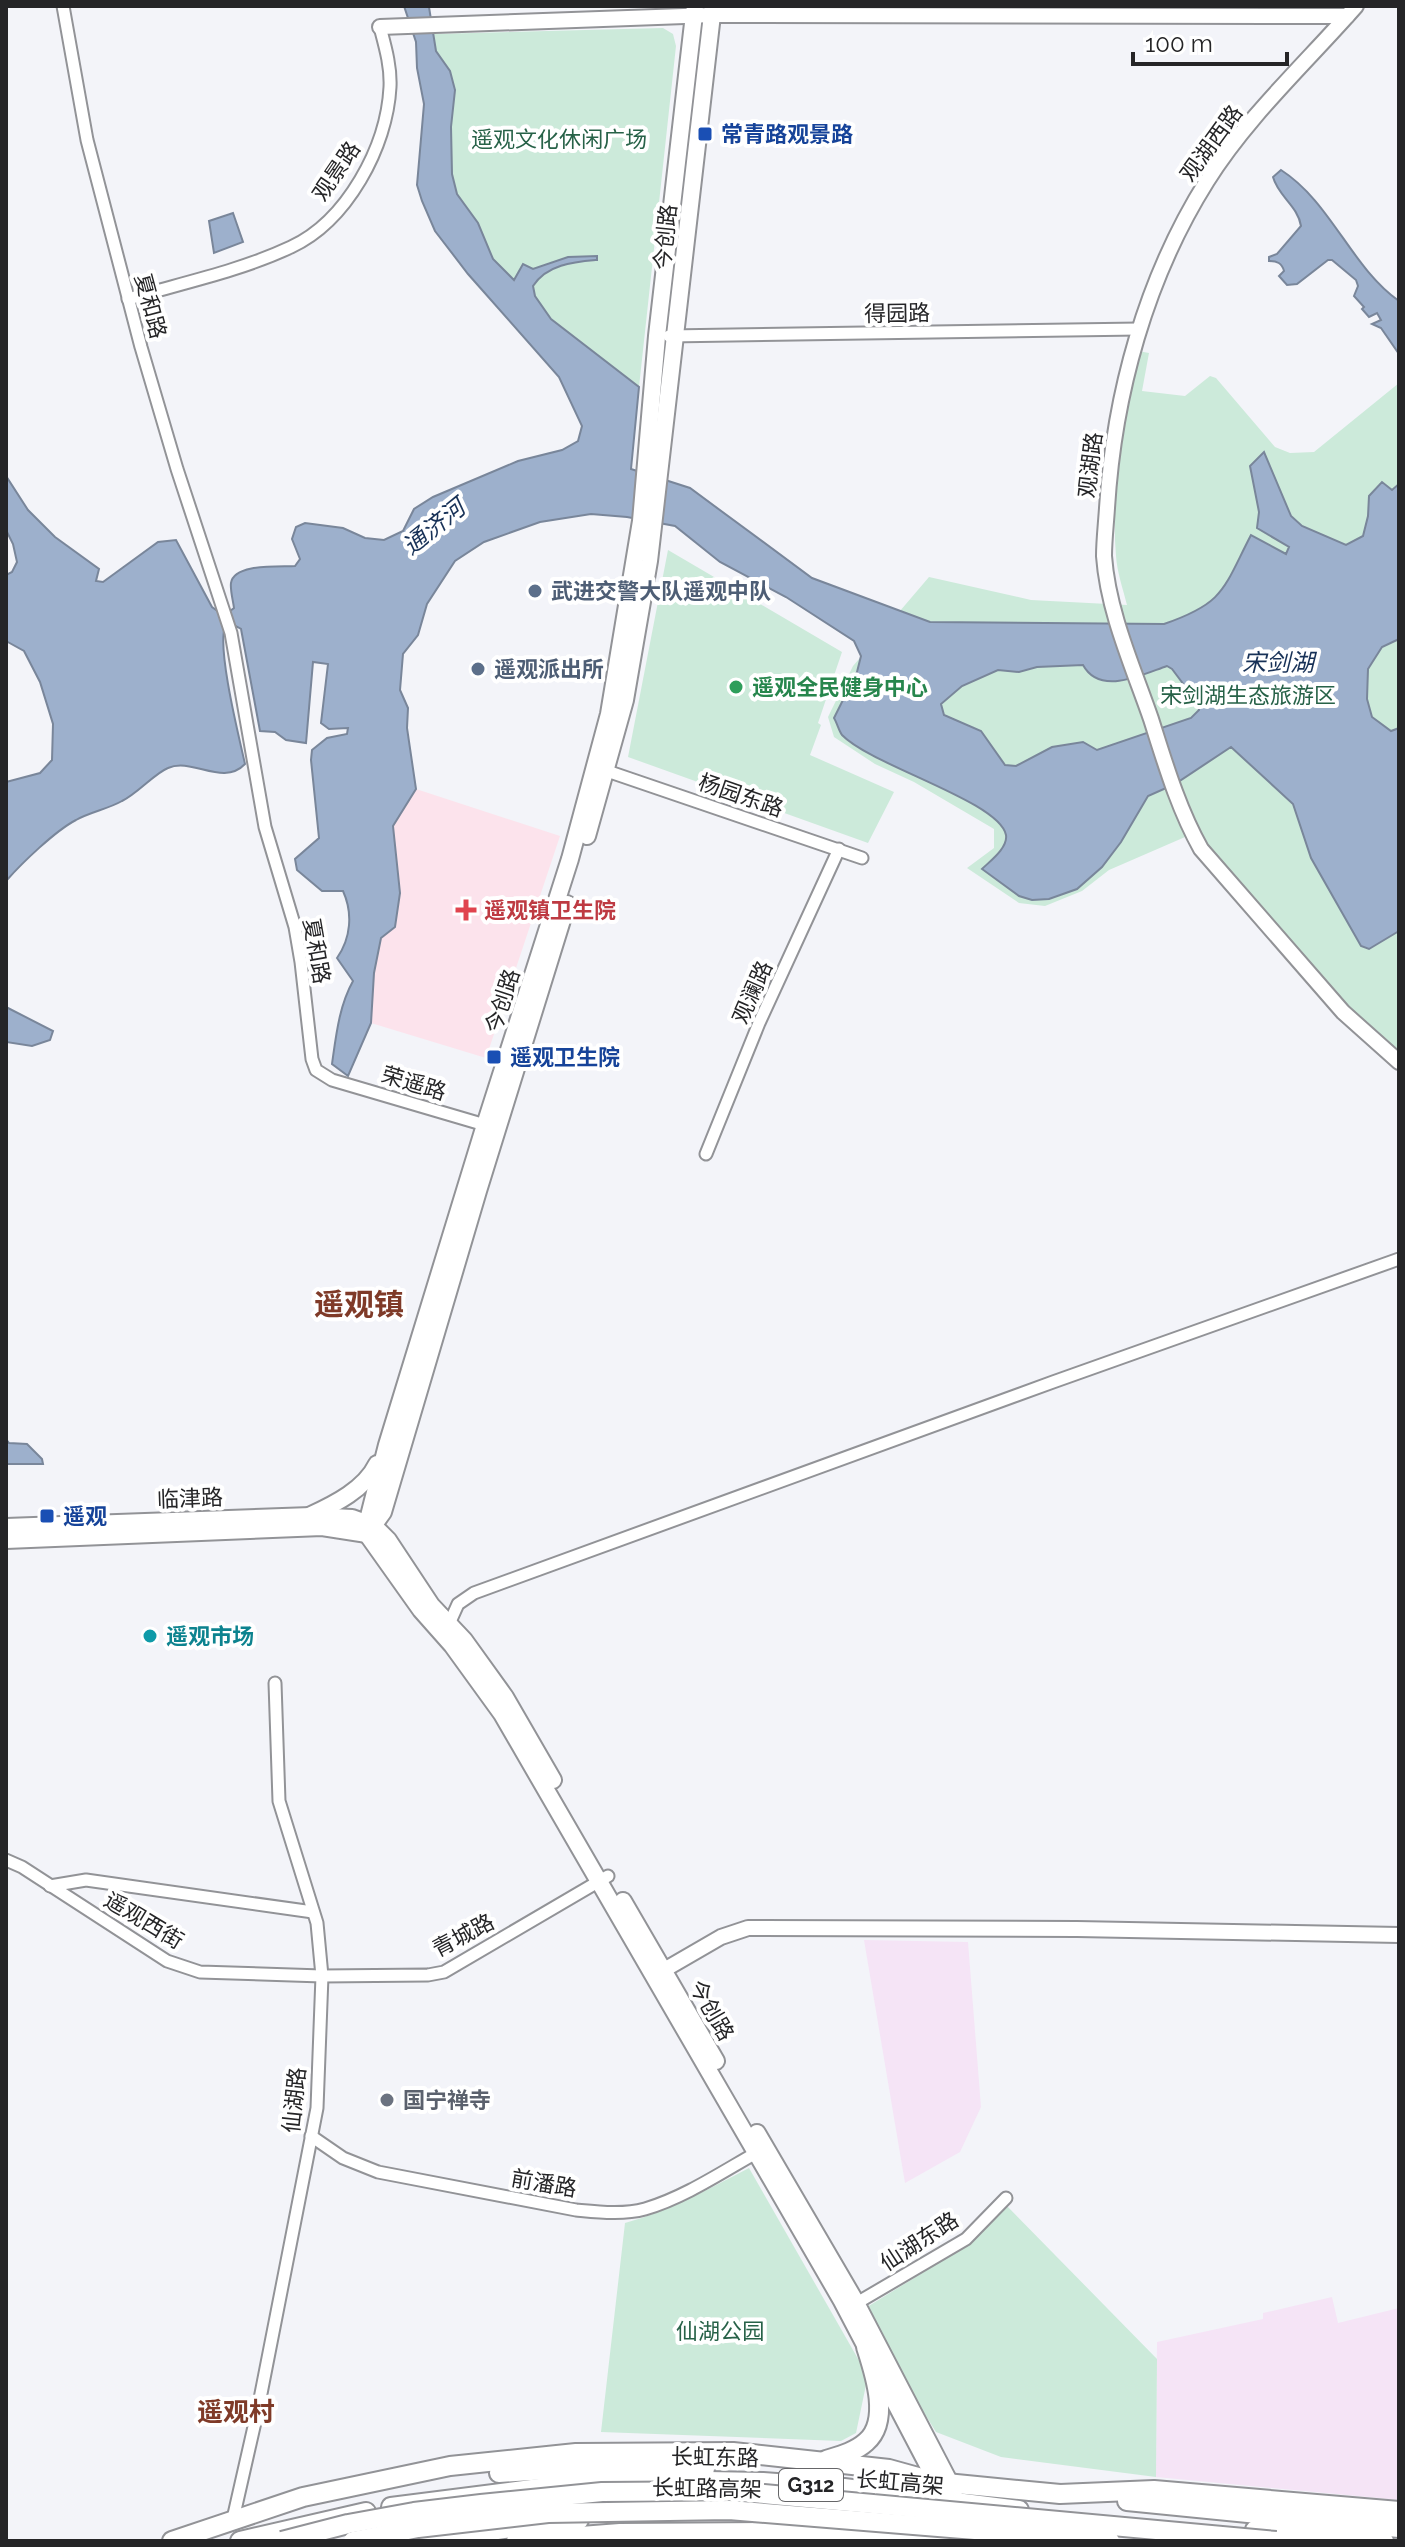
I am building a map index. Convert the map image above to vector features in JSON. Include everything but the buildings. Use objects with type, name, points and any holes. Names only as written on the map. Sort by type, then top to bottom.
[{"type":"highway","points":[[820,2462],[848,2453],[868,2441],[877,2423],[879,2389],[866,2347]]},
{"type":"highway","points":[[172,2541],[303,2497],[450,2466],[576,2453],[733,2452],[889,2469],[947,2491]]},
{"type":"highway","points":[[193,2541],[292,2510],[398,2485],[508,2472],[609,2466],[768,2471],[947,2491],[1060,2494],[1154,2490],[1399,2511]]},
{"type":"highway","name":"长虹东路","points":[[240,2541],[338,2517],[418,2502],[578,2483],[652,2480],[947,2491],[1037,2512],[1384,2541]]},
{"type":"highway","name":"长虹高架","points":[[282,2541],[348,2524],[481,2504],[602,2492],[731,2491],[1276,2541]]},
{"type":"highway","points":[[1060,2494],[1399,2528]]},
{"type":"highway","name":"长虹路高架","points":[[353,2541],[418,2528],[548,2513],[713,2510],[1110,2541]]},
{"type":"highway","name":"G312","points":[[423,2541],[546,2523],[670,2517],[794,2520],[973,2541]]},
{"type":"highway","points":[[516,2541],[635,2533],[772,2532],[951,2539]]},
{"type":"highway","points":[[826,2541],[907,2537]]},
{"type":"main road","name":"今创路","points":[[652,472],[657,336],[704,10]]},
{"type":"main road","name":"今创路","points":[[652,472],[676,336],[704,10]]},
{"type":"main road","points":[[648,522],[652,472]]},
{"type":"main road","name":"今创路","points":[[369,1528],[383,1512],[607,771],[625,700],[648,522]]},
{"type":"main road","name":"今创路","points":[[648,522],[609,714],[570,859],[387,1445],[369,1528],[421,1610],[452,1645],[502,1714],[603,1878],[851,2307],[973,2541]]},
{"type":"main road","points":[[309,1516],[336,1503],[364,1481],[373,1472],[387,1445]]},
{"type":"main road","name":"临津路","points":[[6,1527],[309,1516],[352,1518],[369,1528]]},
{"type":"main road","name":"临津路","points":[[6,1540],[322,1527],[369,1528]]},
{"type":"main road","name":"今创路","points":[[369,1528],[388,1540],[431,1605],[464,1640],[505,1697],[603,1878],[664,1970],[761,2150]]},
{"type":"main road","name":"今创路","points":[[851,2307],[866,2347],[947,2491]]},
{"type":"street","name":"夏和路","points":[[63,6],[87,140],[128,299],[177,469],[231,633],[265,827],[297,939],[312,1059],[316,1070],[332,1080]]},
{"type":"street","points":[[387,26],[704,10],[1351,11]]},
{"type":"street","name":"观湖西路","points":[[1139,329],[1178,232],[1207,181],[1240,135],[1351,11]]},
{"type":"street","name":"观景路","points":[[128,299],[259,260],[294,246],[336,211],[363,175],[377,147],[386,117],[390,85],[387,26]]},
{"type":"street","name":"得园路","points":[[657,336],[1139,329]]},
{"type":"street","name":"观湖路","points":[[1139,329],[1112,449],[1104,556],[1113,607],[1174,790],[1186,822],[1201,849],[1343,1012],[1399,1062]]},
{"type":"street","name":"杨园东路","points":[[607,771],[862,858]]},
{"type":"street","name":"观澜路","points":[[706,1154],[759,1023],[839,849]]},
{"type":"street","name":"荣遥路","points":[[332,1080],[485,1125]]},
{"type":"street","points":[[449,1624],[458,1604],[474,1593],[1399,1259]]},
{"type":"street","name":"仙湖路","points":[[233,2519],[258,2409],[317,2108],[322,1976],[317,1923],[279,1801],[275,1683]]},
{"type":"street","name":"遥观西街","points":[[6,1860],[167,1961],[200,1972],[322,1976]]},
{"type":"street","name":"青城路","points":[[322,1976],[428,1975],[444,1972],[603,1878]]},
{"type":"street","points":[[50,1886],[86,1880],[313,1912]]},
{"type":"street","points":[[664,1970],[721,1937],[748,1928],[1077,1929],[1399,1935]]},
{"type":"street","name":"前潘路","points":[[311,2136],[343,2158],[378,2172],[576,2210],[607,2212],[642,2210],[672,2199],[761,2150]]},
{"type":"street","name":"仙湖东路","points":[[851,2307],[966,2239],[1006,2198]]},
{"type":"shaded area","name":"遥观镇卫生院","points":[[416,789],[560,836],[486,1058],[371,1023],[374,973],[381,937],[395,927],[400,893],[393,826]]},
{"type":"shaded area","points":[[864,1940],[968,1942],[981,2107],[960,2152],[905,2183]]},
{"type":"shaded area","points":[[1332,2297],[1338,2323],[1399,2308],[1399,2500],[1156,2477],[1157,2342],[1263,2319],[1263,2313]]},
{"type":"green space","name":"遥观文化休闲广场","points":[[663,28],[673,34],[676,46],[639,387],[551,319],[535,296],[514,281],[493,259],[478,223],[457,194],[452,174],[451,127],[455,90],[450,71],[436,51],[434,34]]},
{"type":"green space","name":"宋剑湖生态旅游区","points":[[1138,351],[1149,353],[1142,391],[1185,396],[1210,376],[1216,378],[1275,447],[1290,453],[1314,452],[1399,383],[1399,1055],[1350,1008],[1192,834],[1109,870],[1082,891],[1045,906],[1019,903],[967,868],[994,848],[994,829],[914,782],[875,764],[834,737],[828,717],[853,666],[929,577],[1031,600],[1127,605],[1117,562],[1115,504]]},
{"type":"green space","name":"遥观全民健身中心","points":[[668,550],[842,652],[810,755],[894,792],[868,843],[628,757]]},
{"type":"green space","name":"仙湖公园","points":[[749,2168],[861,2364],[866,2385],[856,2433],[841,2441],[601,2432],[625,2223],[673,2206]]},
{"type":"green space","points":[[1006,2205],[1157,2359],[1156,2477],[1001,2457],[936,2432],[888,2355],[867,2307],[971,2243]]},
{"type":"water","points":[[404,6],[429,7],[436,51],[450,71],[455,90],[451,127],[452,174],[457,194],[478,223],[493,259],[514,280],[523,264],[533,269],[568,257],[597,256],[597,260],[570,263],[553,269],[533,286],[535,296],[551,319],[639,387],[631,469],[690,488],[812,578],[930,622],[1164,624],[1199,609],[1220,592],[1251,535],[1286,554],[1289,547],[1257,528],[1259,512],[1250,466],[1264,452],[1291,516],[1302,526],[1346,545],[1363,536],[1369,496],[1382,482],[1392,490],[1399,484],[1399,639],[1382,647],[1368,669],[1367,699],[1372,717],[1391,731],[1399,728],[1399,931],[1369,949],[1361,946],[1311,858],[1293,804],[1231,747],[1175,784],[1148,796],[1102,867],[1077,889],[1049,899],[1032,900],[1019,896],[982,869],[998,854],[1006,840],[998,822],[982,809],[879,759],[842,735],[834,718],[857,672],[861,656],[854,641],[786,597],[720,562],[675,526],[591,514],[540,522],[484,542],[455,561],[427,604],[418,635],[403,654],[400,690],[408,708],[407,728],[416,789],[393,826],[400,893],[395,927],[381,938],[374,973],[371,1023],[348,1076],[332,1064],[341,1011],[353,981],[337,958],[348,934],[346,899],[343,891],[322,891],[297,870],[295,859],[319,838],[312,750],[327,738],[347,734],[348,728],[329,729],[321,723],[328,664],[313,662],[306,743],[286,740],[275,732],[260,731],[241,629],[232,624],[225,627],[226,673],[245,764],[227,773],[187,766],[168,768],[128,798],[68,825],[6,881],[6,782],[40,773],[52,760],[53,724],[40,682],[24,651],[6,641],[6,575],[12,572],[17,562],[6,530],[6,476],[28,510],[55,537],[99,569],[96,581],[103,582],[158,542],[176,540],[212,607],[219,612],[234,608],[231,583],[240,572],[258,567],[295,566],[300,559],[292,539],[296,527],[305,523],[343,528],[365,538],[384,540],[403,531],[414,509],[433,497],[518,461],[562,450],[578,441],[582,426],[559,377],[468,274],[435,231],[422,201],[417,185],[424,104],[416,42]],"holes":[[[1083,665],[1100,680],[1122,680],[1167,666],[1196,701],[1199,710],[1191,718],[1097,750],[1083,742],[1052,747],[1016,766],[1005,765],[981,731],[944,715],[941,704],[962,686],[998,670],[1019,672],[1037,667]]]},
{"type":"water","points":[[1281,170],[1314,199],[1367,271],[1399,301],[1399,354],[1381,328],[1372,324],[1381,320],[1377,313],[1369,317],[1354,296],[1358,286],[1356,280],[1332,260],[1297,284],[1287,285],[1279,276],[1284,271],[1282,266],[1269,261],[1269,257],[1277,254],[1301,226],[1273,177]]},
{"type":"water","points":[[233,213],[243,242],[214,253],[209,221]]},
{"type":"water","points":[[6,1007],[53,1031],[50,1040],[32,1046],[6,1042]]},
{"type":"water","points":[[6,1439],[9,1443],[27,1444],[43,1464],[6,1464]]},
{"type":"place","name":"常青路观景路","points":[[705,134]]},
{"type":"place","name":"武进交警大队遥观中队","points":[[535,591]]},
{"type":"place","name":"遥观派出所","points":[[478,669]]},
{"type":"place","name":"遥观全民健身中心","points":[[736,687]]},
{"type":"place","name":"遥观镇卫生院","points":[[466,910]]},
{"type":"place","name":"遥观卫生院","points":[[494,1057]]},
{"type":"place","name":"遥观","points":[[47,1516]]},
{"type":"place","name":"遥观市场","points":[[150,1636]]},
{"type":"place","name":"国宁禅寺","points":[[387,2100]]},
{"type":"district","name":"遥观镇","points":[[359,1305]]},
{"type":"district","name":"遥观村","points":[[236,2412]]},
{"type":"water label","name":"通济河","points":[[434,527]]},
{"type":"water label","name":"宋剑湖","points":[[1278,663]]}]
